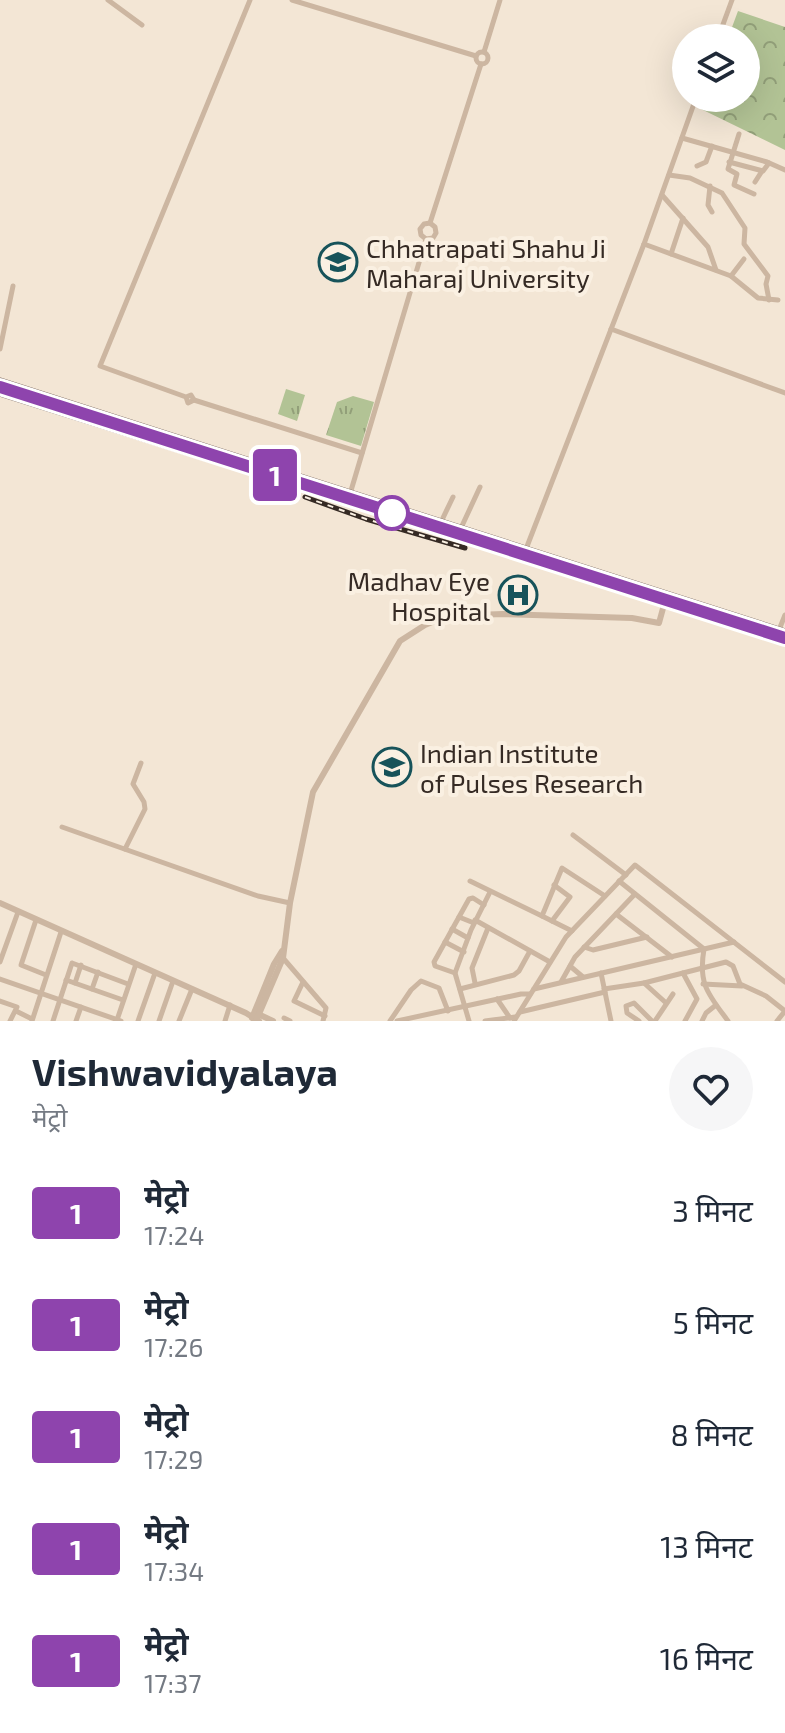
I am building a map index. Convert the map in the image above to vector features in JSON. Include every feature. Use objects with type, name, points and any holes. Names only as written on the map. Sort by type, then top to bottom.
[{"type":"highway","points":[[0,382],[71,410]]},
{"type":"highway","points":[[0,392],[71,410],[783,635]]},
{"type":"highway","points":[[348,498],[461,529],[524,554],[665,601],[783,635]]},
{"type":"street","points":[[108,0],[142,25]]},
{"type":"street","points":[[250,0],[100,366],[186,397],[188,403],[194,400],[362,453]]},
{"type":"street","points":[[292,0],[476,56],[481,64]]},
{"type":"street","points":[[476,56],[484,52],[500,0]]},
{"type":"street","points":[[723,24],[732,0]]},
{"type":"street","points":[[430,223],[481,64],[488,59],[484,52]]},
{"type":"street","points":[[524,554],[644,244],[691,112]]},
{"type":"street","points":[[739,134],[729,170],[737,174],[734,184],[754,194]]},
{"type":"street","points":[[682,138],[785,170]]},
{"type":"street","points":[[697,166],[706,162],[712,146]]},
{"type":"street","points":[[729,162],[762,171]]},
{"type":"street","points":[[755,182],[769,163]]},
{"type":"street","points":[[669,175],[690,178],[724,196],[744,226],[744,244],[768,276],[769,300]]},
{"type":"street","points":[[710,186],[708,203],[712,212]]},
{"type":"street","points":[[662,195],[709,249],[716,270]]},
{"type":"street","points":[[671,254],[683,218]]},
{"type":"street","points":[[430,223],[436,233],[433,238],[426,239],[420,229],[430,223]]},
{"type":"street","points":[[348,498],[426,239]]},
{"type":"street","points":[[644,244],[731,276],[758,298],[778,300]]},
{"type":"street","points":[[731,276],[744,259]]},
{"type":"street","points":[[0,349],[13,286]]},
{"type":"street","points":[[611,329],[785,393]]},
{"type":"street","points":[[461,529],[480,487]]},
{"type":"street","points":[[441,523],[453,497]]},
{"type":"street","points":[[254,1017],[283,958],[290,903],[315,787],[400,641],[447,616],[503,614],[632,618],[659,623],[665,601]]},
{"type":"street","points":[[783,635],[785,615]]},
{"type":"street","points":[[125,849],[145,809],[143,798],[133,784],[141,763]]},
{"type":"street","points":[[62,827],[258,896],[290,903]]},
{"type":"street","points":[[573,835],[626,875]]},
{"type":"street","points":[[515,1017],[572,931],[635,865],[785,982]]},
{"type":"street","points":[[542,916],[563,868],[605,896]]},
{"type":"street","points":[[470,881],[572,931]]},
{"type":"street","points":[[619,881],[704,949]]},
{"type":"street","points":[[552,921],[570,897],[554,885]]},
{"type":"street","points":[[469,1021],[455,973],[474,922],[490,892]]},
{"type":"street","points":[[560,983],[584,947],[635,894]]},
{"type":"street","points":[[455,973],[434,964],[470,898],[484,905]]},
{"type":"street","points":[[0,903],[254,1017],[273,1021]]},
{"type":"street","points":[[0,960],[18,912]]},
{"type":"street","points":[[616,914],[672,957]]},
{"type":"street","points":[[459,917],[488,928],[550,962]]},
{"type":"street","points":[[36,920],[21,965],[46,975]]},
{"type":"street","points":[[475,983],[472,968],[488,928]]},
{"type":"street","points":[[452,929],[468,938]]},
{"type":"street","points":[[0,1001],[15,1006],[16,1011],[32,1020],[61,932]]},
{"type":"street","points":[[584,947],[593,950],[647,937]]},
{"type":"street","points":[[445,942],[464,952]]},
{"type":"street","points":[[397,1021],[532,992],[735,942]]},
{"type":"street","points":[[254,1017],[274,964],[284,948]]},
{"type":"street","points":[[704,949],[701,968],[703,984],[728,1021]]},
{"type":"street","points":[[460,989],[514,975],[530,951]]},
{"type":"street","points":[[283,958],[326,1008],[324,1018],[294,1001],[303,982]]},
{"type":"street","points":[[485,1021],[515,1017],[605,991],[729,962],[742,986]]},
{"type":"street","points":[[53,1021],[72,963],[128,984]]},
{"type":"street","points":[[0,979],[118,1021],[136,964]]},
{"type":"street","points":[[75,983],[81,965]]},
{"type":"street","points":[[570,966],[583,977]]},
{"type":"street","points":[[92,989],[98,972]]},
{"type":"street","points":[[138,1021],[155,973]]},
{"type":"street","points":[[601,973],[611,1021]]},
{"type":"street","points":[[683,973],[697,999],[685,1021]]},
{"type":"street","points":[[66,980],[123,1000]]},
{"type":"street","points":[[159,1021],[173,981]]},
{"type":"street","points":[[390,1021],[421,981],[439,988],[448,1011]]},
{"type":"street","points":[[644,983],[665,1002]]},
{"type":"street","points":[[703,984],[742,986],[766,996],[785,1011],[777,1021]]},
{"type":"street","points":[[182,1020],[192,989]]},
{"type":"street","points":[[639,1021],[627,1013],[626,1006],[634,1003],[653,1021],[673,994]]},
{"type":"street","points":[[497,999],[515,1017]]},
{"type":"street","points":[[225,1021],[230,1005]]},
{"type":"street","points":[[702,1021],[716,1005]]},
{"type":"street","points":[[76,1021],[81,1007]]},
{"type":"street","points":[[10,1021],[16,1011]]},
{"type":"green space","points":[[738,11],[785,27],[785,150],[707,112],[760,112],[760,24],[733,24]]},
{"type":"green space","points":[[286,389],[305,395],[297,421],[278,414]]},
{"type":"green space","points":[[353,396],[374,402],[361,446],[326,435],[337,402]]},
{"type":"railway","points":[[0,387],[785,638]]},
{"type":"railway","points":[[305,497],[366,519],[465,548]]},
{"type":"metro line","name":"1","points":[[0,387],[785,638]]},
{"type":"place","name":"Chhatrapati Shahu Ji Maharaj University","points":[[338,262]]},
{"type":"place","name":"Madhav Eye Hospital","points":[[518,595]]},
{"type":"place","name":"Indian Institute of Pulses Research","points":[[392,767]]}]
